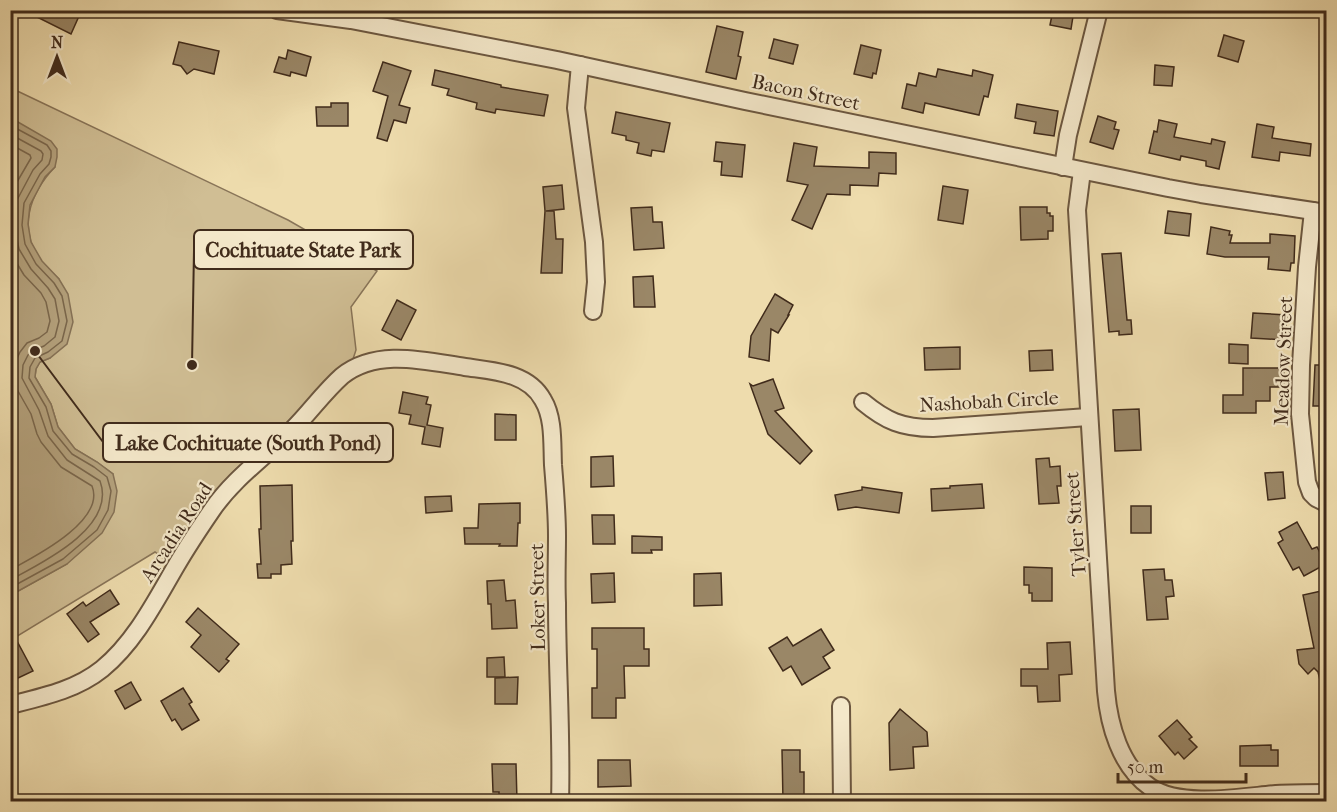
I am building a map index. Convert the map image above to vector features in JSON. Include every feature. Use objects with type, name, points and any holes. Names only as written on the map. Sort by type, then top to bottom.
[{"type":"street","name":"Bacon Street","points":[[277,10],[369,24],[580,65],[1200,194],[1320,212]]},
{"type":"street","points":[[1063,167],[1068,135],[1099,10]]},
{"type":"street","points":[[580,65],[576,108],[594,242],[596,290],[593,311]]},
{"type":"street","name":"Tyler Street","points":[[1082,171],[1077,210],[1088,417],[1106,691],[1112,730],[1119,748],[1139,778],[1152,788],[1168,795],[1189,799],[1224,799],[1275,794],[1326,793]]},
{"type":"street","name":"Meadow Street","points":[[1320,212],[1307,267],[1300,414],[1307,482],[1311,493],[1326,503]]},
{"type":"street","name":"Arcadia Road","points":[[10,705],[72,687],[100,671],[113,659],[137,629],[201,526],[228,489],[306,416],[343,376],[354,368],[386,359],[422,360],[513,376],[531,386],[540,395]]},
{"type":"street","name":"Loker Street","points":[[540,395],[548,411],[551,427],[556,511],[560,801]]},
{"type":"street","name":"Nashobah Circle","points":[[862,402],[896,424],[915,428],[1088,417]]},
{"type":"street","points":[[841,706],[842,801]]},
{"type":"shaded area","points":[[11,88],[288,220],[377,271],[351,307],[356,350],[353,359],[222,484],[194,521],[168,562],[155,552],[11,640],[11,595],[67,564],[113,474],[75,449],[58,427],[51,404],[35,377],[40,362],[50,358],[59,279],[34,250],[28,225],[29,213],[38,189],[55,167],[20,124],[11,118]]},
{"type":"water","points":[[11,118],[51,141],[57,149],[55,167],[45,177],[30,205],[28,224],[31,242],[42,261],[59,279],[68,294],[73,322],[67,344],[50,358],[40,362],[35,377],[51,404],[58,427],[75,449],[113,474],[117,491],[114,512],[102,533],[67,564],[11,595]]},
{"type":"building","points":[[23,10],[67,10],[79,16],[71,34]]},
{"type":"building","points":[[1053,10],[1074,10],[1071,29],[1050,25]]},
{"type":"building","points":[[717,26],[743,32],[736,79],[706,72]]},
{"type":"building","points":[[1224,35],[1244,41],[1238,62],[1218,56]]},
{"type":"building","points":[[774,39],[798,45],[793,64],[769,58]]},
{"type":"building","points":[[179,42],[219,51],[214,74],[194,69],[187,74],[181,66],[173,64]]},
{"type":"building","points":[[861,45],[881,50],[876,74],[873,73],[872,78],[854,74]]},
{"type":"building","points":[[288,50],[311,57],[306,76],[291,72],[290,76],[274,72],[279,57],[286,59]]},
{"type":"building","points":[[383,62],[411,71],[399,105],[410,108],[406,123],[394,120],[387,141],[377,138],[388,96],[373,91]]},
{"type":"building","points":[[1155,65],[1174,67],[1172,86],[1154,85]]},
{"type":"building","points":[[938,69],[972,76],[973,70],[993,75],[988,97],[984,96],[979,115],[925,103],[923,113],[902,108],[907,84],[916,86],[919,73],[936,77]]},
{"type":"building","points":[[435,70],[501,85],[501,87],[548,95],[544,116],[496,109],[495,113],[476,109],[477,103],[447,95],[449,89],[432,85]]},
{"type":"building","points":[[331,103],[348,103],[348,126],[317,126],[316,107],[331,107]]},
{"type":"building","points":[[1017,104],[1058,111],[1054,136],[1034,133],[1036,122],[1015,118]]},
{"type":"building","points":[[616,112],[670,123],[664,152],[652,150],[651,156],[637,153],[639,143],[626,140],[626,136],[612,133]]},
{"type":"building","points":[[1098,116],[1116,122],[1114,129],[1119,130],[1113,149],[1090,142]]},
{"type":"building","points":[[1159,120],[1177,124],[1174,137],[1211,144],[1212,139],[1225,142],[1219,169],[1206,166],[1206,161],[1181,156],[1180,160],[1149,153]]},
{"type":"building","points":[[1257,124],[1274,127],[1272,138],[1311,144],[1310,156],[1280,152],[1279,161],[1252,157]]},
{"type":"building","points":[[716,142],[745,145],[742,177],[721,175],[722,162],[714,161]]},
{"type":"building","points":[[794,143],[817,147],[814,166],[869,168],[869,152],[896,153],[896,174],[879,173],[878,186],[850,185],[850,195],[827,194],[812,229],[792,220],[808,185],[787,181]]},
{"type":"building","points":[[562,185],[564,209],[546,211],[554,211],[556,239],[563,239],[562,273],[541,273],[545,211],[543,187]]},
{"type":"building","points":[[943,186],[968,190],[963,224],[938,220]]},
{"type":"building","points":[[652,207],[653,222],[662,222],[664,248],[634,250],[631,208]]},
{"type":"building","points":[[1020,207],[1047,207],[1047,213],[1053,216],[1053,231],[1048,231],[1048,239],[1021,240]]},
{"type":"building","points":[[1168,211],[1191,214],[1189,236],[1165,233]]},
{"type":"building","points":[[1211,227],[1230,231],[1229,235],[1232,235],[1230,243],[1270,243],[1270,234],[1295,236],[1294,263],[1291,263],[1290,271],[1268,269],[1269,257],[1225,257],[1207,254]]},
{"type":"building","points":[[1121,253],[1127,320],[1131,320],[1132,334],[1119,335],[1119,331],[1109,332],[1102,254]]},
{"type":"building","points":[[653,276],[655,307],[634,307],[633,277]]},
{"type":"building","points":[[775,294],[793,305],[789,315],[778,333],[771,329],[769,361],[749,357],[751,336]]},
{"type":"building","points":[[397,300],[416,310],[401,340],[382,330]]},
{"type":"building","points":[[1253,313],[1287,315],[1285,340],[1251,338]]},
{"type":"building","points":[[1229,344],[1248,345],[1248,364],[1229,363]]},
{"type":"building","points":[[960,347],[960,369],[925,370],[924,348]]},
{"type":"building","points":[[1052,350],[1053,370],[1030,371],[1029,351]]},
{"type":"building","points":[[1315,365],[1326,365],[1326,406],[1313,406]]},
{"type":"building","points":[[1243,368],[1284,368],[1284,387],[1270,387],[1270,401],[1256,401],[1256,413],[1223,413],[1223,395],[1243,395]]},
{"type":"building","points":[[773,379],[784,408],[775,411],[812,451],[800,464],[768,434],[750,384],[753,386]]},
{"type":"building","points":[[403,392],[428,397],[426,404],[431,405],[427,425],[443,428],[440,447],[422,444],[425,427],[409,424],[411,415],[399,413]]},
{"type":"building","points":[[1139,409],[1141,450],[1115,451],[1113,410]]},
{"type":"building","points":[[495,414],[516,415],[516,440],[495,440]]},
{"type":"building","points":[[613,456],[614,486],[591,487],[591,457]]},
{"type":"building","points":[[1049,458],[1050,467],[1060,466],[1061,486],[1057,486],[1059,503],[1039,504],[1036,459]]},
{"type":"building","points":[[1283,472],[1285,498],[1268,500],[1265,473]]},
{"type":"building","points":[[982,484],[984,508],[932,511],[931,489]]},
{"type":"building","points":[[292,485],[292,564],[281,565],[281,574],[271,574],[271,578],[258,578],[257,564],[261,564],[260,486]]},
{"type":"building","points":[[862,487],[902,493],[899,513],[856,507],[838,510],[835,495],[862,490]]},
{"type":"building","points":[[451,496],[452,511],[426,513],[425,497]]},
{"type":"building","points":[[520,503],[517,546],[465,544],[464,528],[478,528],[479,504]]},
{"type":"building","points":[[1131,506],[1151,506],[1151,533],[1131,533]]},
{"type":"building","points":[[592,515],[614,515],[615,544],[593,544]]},
{"type":"building","points":[[1297,522],[1312,549],[1317,547],[1326,564],[1304,576],[1299,567],[1293,570],[1278,543],[1283,540],[1279,532]]},
{"type":"building","points":[[632,536],[662,537],[662,550],[651,550],[652,553],[632,553]]},
{"type":"building","points":[[1024,567],[1052,568],[1052,601],[1032,601],[1029,585],[1024,585]]},
{"type":"building","points":[[1164,569],[1165,580],[1172,580],[1174,596],[1166,597],[1168,619],[1147,620],[1143,570]]},
{"type":"building","points":[[614,573],[615,602],[592,603],[591,574]]},
{"type":"building","points":[[721,573],[722,605],[694,606],[694,574]]},
{"type":"building","points":[[504,580],[506,601],[515,600],[517,628],[492,629],[487,581]]},
{"type":"building","points":[[110,590],[119,604],[90,622],[99,634],[88,642],[67,614],[83,602],[86,606]]},
{"type":"building","points":[[1326,590],[1326,680],[1320,680],[1314,668],[1308,674],[1299,664],[1297,650],[1314,648],[1303,595]]},
{"type":"building","points":[[198,608],[239,644],[226,659],[229,661],[219,672],[191,647],[201,635],[186,622]]},
{"type":"building","points":[[10,628],[33,671],[16,679],[10,668]]},
{"type":"building","points":[[592,628],[644,628],[644,649],[649,649],[649,666],[624,666],[625,698],[616,698],[616,718],[592,718],[592,688],[597,688],[597,649],[592,649]]},
{"type":"building","points":[[821,629],[834,650],[823,657],[830,668],[802,685],[791,666],[783,671],[769,648],[787,637],[793,646]]},
{"type":"building","points":[[1070,642],[1072,674],[1059,675],[1060,701],[1038,702],[1037,686],[1021,686],[1021,669],[1048,669],[1047,643]]},
{"type":"building","points":[[504,657],[505,677],[487,677],[487,658]]},
{"type":"building","points":[[518,677],[517,704],[495,704],[495,678]]},
{"type":"building","points":[[131,682],[141,700],[125,709],[115,691]]},
{"type":"building","points":[[183,688],[199,720],[182,730],[175,719],[172,721],[161,701]]},
{"type":"building","points":[[900,709],[927,732],[928,746],[913,747],[914,768],[890,770],[889,723]]},
{"type":"building","points":[[1177,720],[1192,737],[1189,739],[1197,747],[1184,759],[1178,752],[1175,755],[1159,736]]},
{"type":"building","points":[[1271,745],[1271,750],[1278,750],[1278,766],[1240,766],[1240,746]]},
{"type":"building","points":[[782,750],[800,750],[800,772],[804,772],[804,801],[783,801]]},
{"type":"building","points":[[598,760],[630,760],[631,786],[598,787]]},
{"type":"building","points":[[492,764],[516,764],[517,801],[499,801],[499,792],[493,792]]},
{"type":"place","name":"Lake Cochituate (South Pond)","points":[[35,351]]},
{"type":"place","name":"Cochituate State Park","points":[[192,365]]}]
